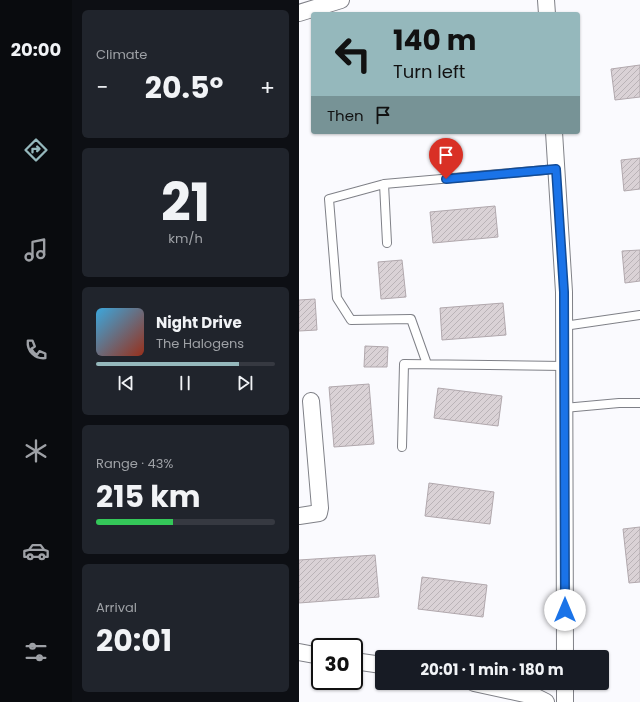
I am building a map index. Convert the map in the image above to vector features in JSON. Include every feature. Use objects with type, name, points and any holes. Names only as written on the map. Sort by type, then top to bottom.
[{"type":"street","points":[[299,13],[341,0]]},
{"type":"street","points":[[546,0],[547,12]]},
{"type":"street","points":[[554,134],[564,292],[565,650]]},
{"type":"street","points":[[299,516],[319,513],[320,508],[311,401]]},
{"type":"street","points":[[299,652],[311,654]]},
{"type":"street","points":[[363,663],[375,665]]},
{"type":"street","points":[[506,690],[534,696],[546,702]]},
{"type":"street","points":[[565,690],[565,702]]},
{"type":"lane","points":[[427,364],[411,319],[351,320],[337,298],[329,199],[384,184],[556,169]]},
{"type":"lane","points":[[384,184],[387,243]]},
{"type":"lane","points":[[564,326],[640,314]]},
{"type":"lane","points":[[402,447],[404,364],[564,366]]},
{"type":"lane","points":[[564,408],[619,403],[640,403]]},
{"type":"building","points":[[640,65],[640,97],[615,100],[611,69]]},
{"type":"building","points":[[640,158],[640,189],[624,191],[621,160]]},
{"type":"building","points":[[495,206],[498,237],[433,243],[430,212]]},
{"type":"building","points":[[640,250],[640,281],[625,283],[622,251]]},
{"type":"building","points":[[402,260],[406,297],[381,299],[378,262]]},
{"type":"building","points":[[315,299],[317,330],[299,331],[299,300]]},
{"type":"building","points":[[503,303],[506,335],[442,340],[440,308]]},
{"type":"building","points":[[365,346],[388,347],[387,367],[364,367]]},
{"type":"building","points":[[369,384],[374,444],[334,447],[329,387]]},
{"type":"building","points":[[438,388],[502,396],[498,426],[434,418]]},
{"type":"building","points":[[429,483],[494,492],[490,524],[425,516]]},
{"type":"building","points":[[640,527],[640,582],[629,583],[623,529]]},
{"type":"building","points":[[375,555],[379,597],[299,603],[299,560]]},
{"type":"building","points":[[422,577],[487,585],[483,617],[418,609]]},
{"type":"route","points":[[446,179],[556,169],[564,292],[565,610]]}]
